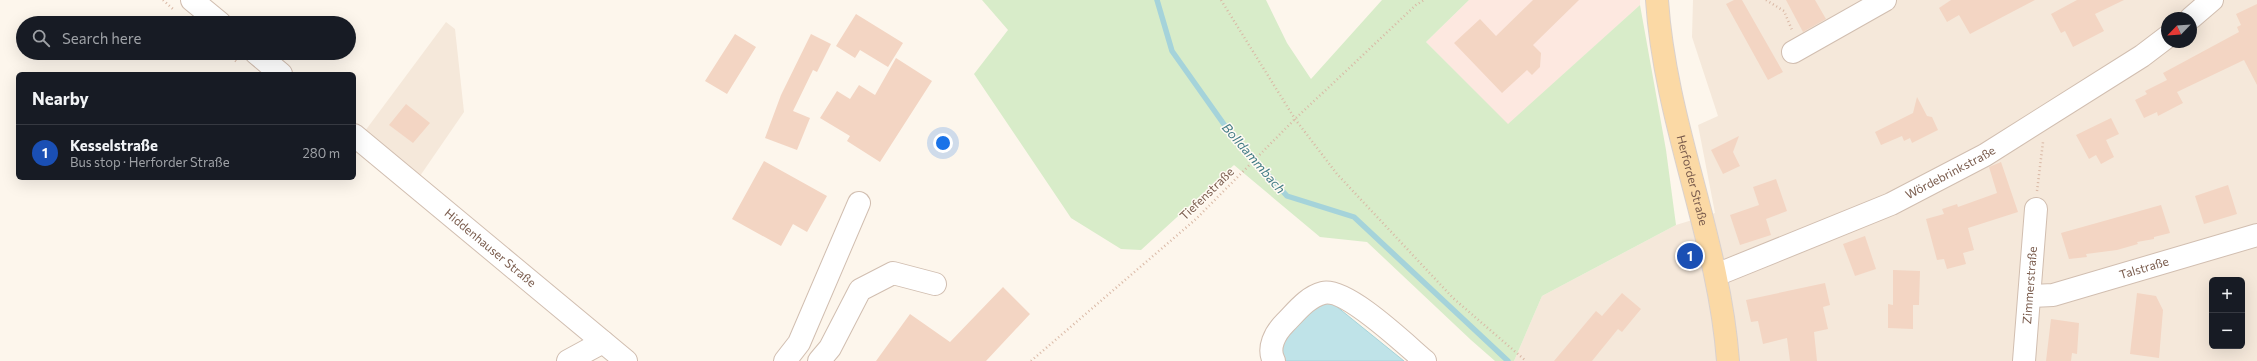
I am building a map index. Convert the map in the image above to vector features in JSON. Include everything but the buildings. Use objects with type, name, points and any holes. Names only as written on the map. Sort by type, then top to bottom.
[{"type":"main road","name":"Herforder Straße","points":[[1657,0],[1660,38],[1676,121],[1716,275],[1726,331],[1728,361]]},
{"type":"street","points":[[192,0],[211,16]]},
{"type":"street","points":[[1793,52],[1885,0]]},
{"type":"street","points":[[2197,13],[2212,0]]},
{"type":"street","name":"Wördebrinkstraße","points":[[1716,275],[1891,204],[1985,155],[2142,56],[2161,42]]},
{"type":"street","points":[[264,60],[279,72]]},
{"type":"street","name":"Hiddenhauser Straße","points":[[356,137],[626,361]]},
{"type":"street","points":[[785,361],[799,343],[859,203]]},
{"type":"street","name":"Zimmerstraße","points":[[2024,361],[2031,296],[2036,209]]},
{"type":"street","name":"Talstraße","points":[[2031,296],[2053,295],[2257,235]]},
{"type":"street","points":[[819,361],[830,348],[860,290],[893,273],[935,284]]},
{"type":"street","points":[[1274,361],[1272,356],[1272,343],[1282,326],[1307,300],[1324,292],[1341,295],[1363,309],[1425,361]]},
{"type":"street","points":[[568,361],[603,342]]},
{"type":"path","points":[[1221,0],[1296,119],[1337,174],[1453,298],[1526,361]]},
{"type":"path","name":"Tiefenstraße","points":[[1031,361],[1196,219],[1296,119],[1416,5],[1424,0]]},
{"type":"path","points":[[1766,0],[1784,11],[1792,27],[1792,33],[1785,39],[1793,52]]},
{"type":"path","points":[[2038,184],[2043,138]]},
{"type":"shaded area","points":[[1469,0],[1640,0],[1640,5],[1508,125],[1426,42]]},
{"type":"shaded area","points":[[1693,0],[2257,0],[2257,361],[1514,361],[1542,296],[1676,225],[1715,213],[1698,125],[1718,116],[1692,37]]},
{"type":"shaded area","points":[[446,22],[455,29],[464,112],[420,176],[365,131]]},
{"type":"green space","points":[[982,0],[1266,0],[1287,43],[1311,79],[1382,0],[1469,0],[1426,42],[1508,124],[1640,5],[1666,150],[1676,225],[1542,296],[1514,361],[1495,361],[1367,242],[1320,237],[1234,165],[1141,250],[1121,249],[1071,218],[974,74],[1008,30]]},
{"type":"water","points":[[1331,302],[1404,361],[1283,361],[1279,354],[1284,335],[1312,308]]},
{"type":"waterway","name":"Bolldammbach","points":[[1157,0],[1172,51],[1228,130],[1287,196],[1354,217],[1508,361]]},
{"type":"place","name":"Kesselstraße","points":[[1690,256]]}]
